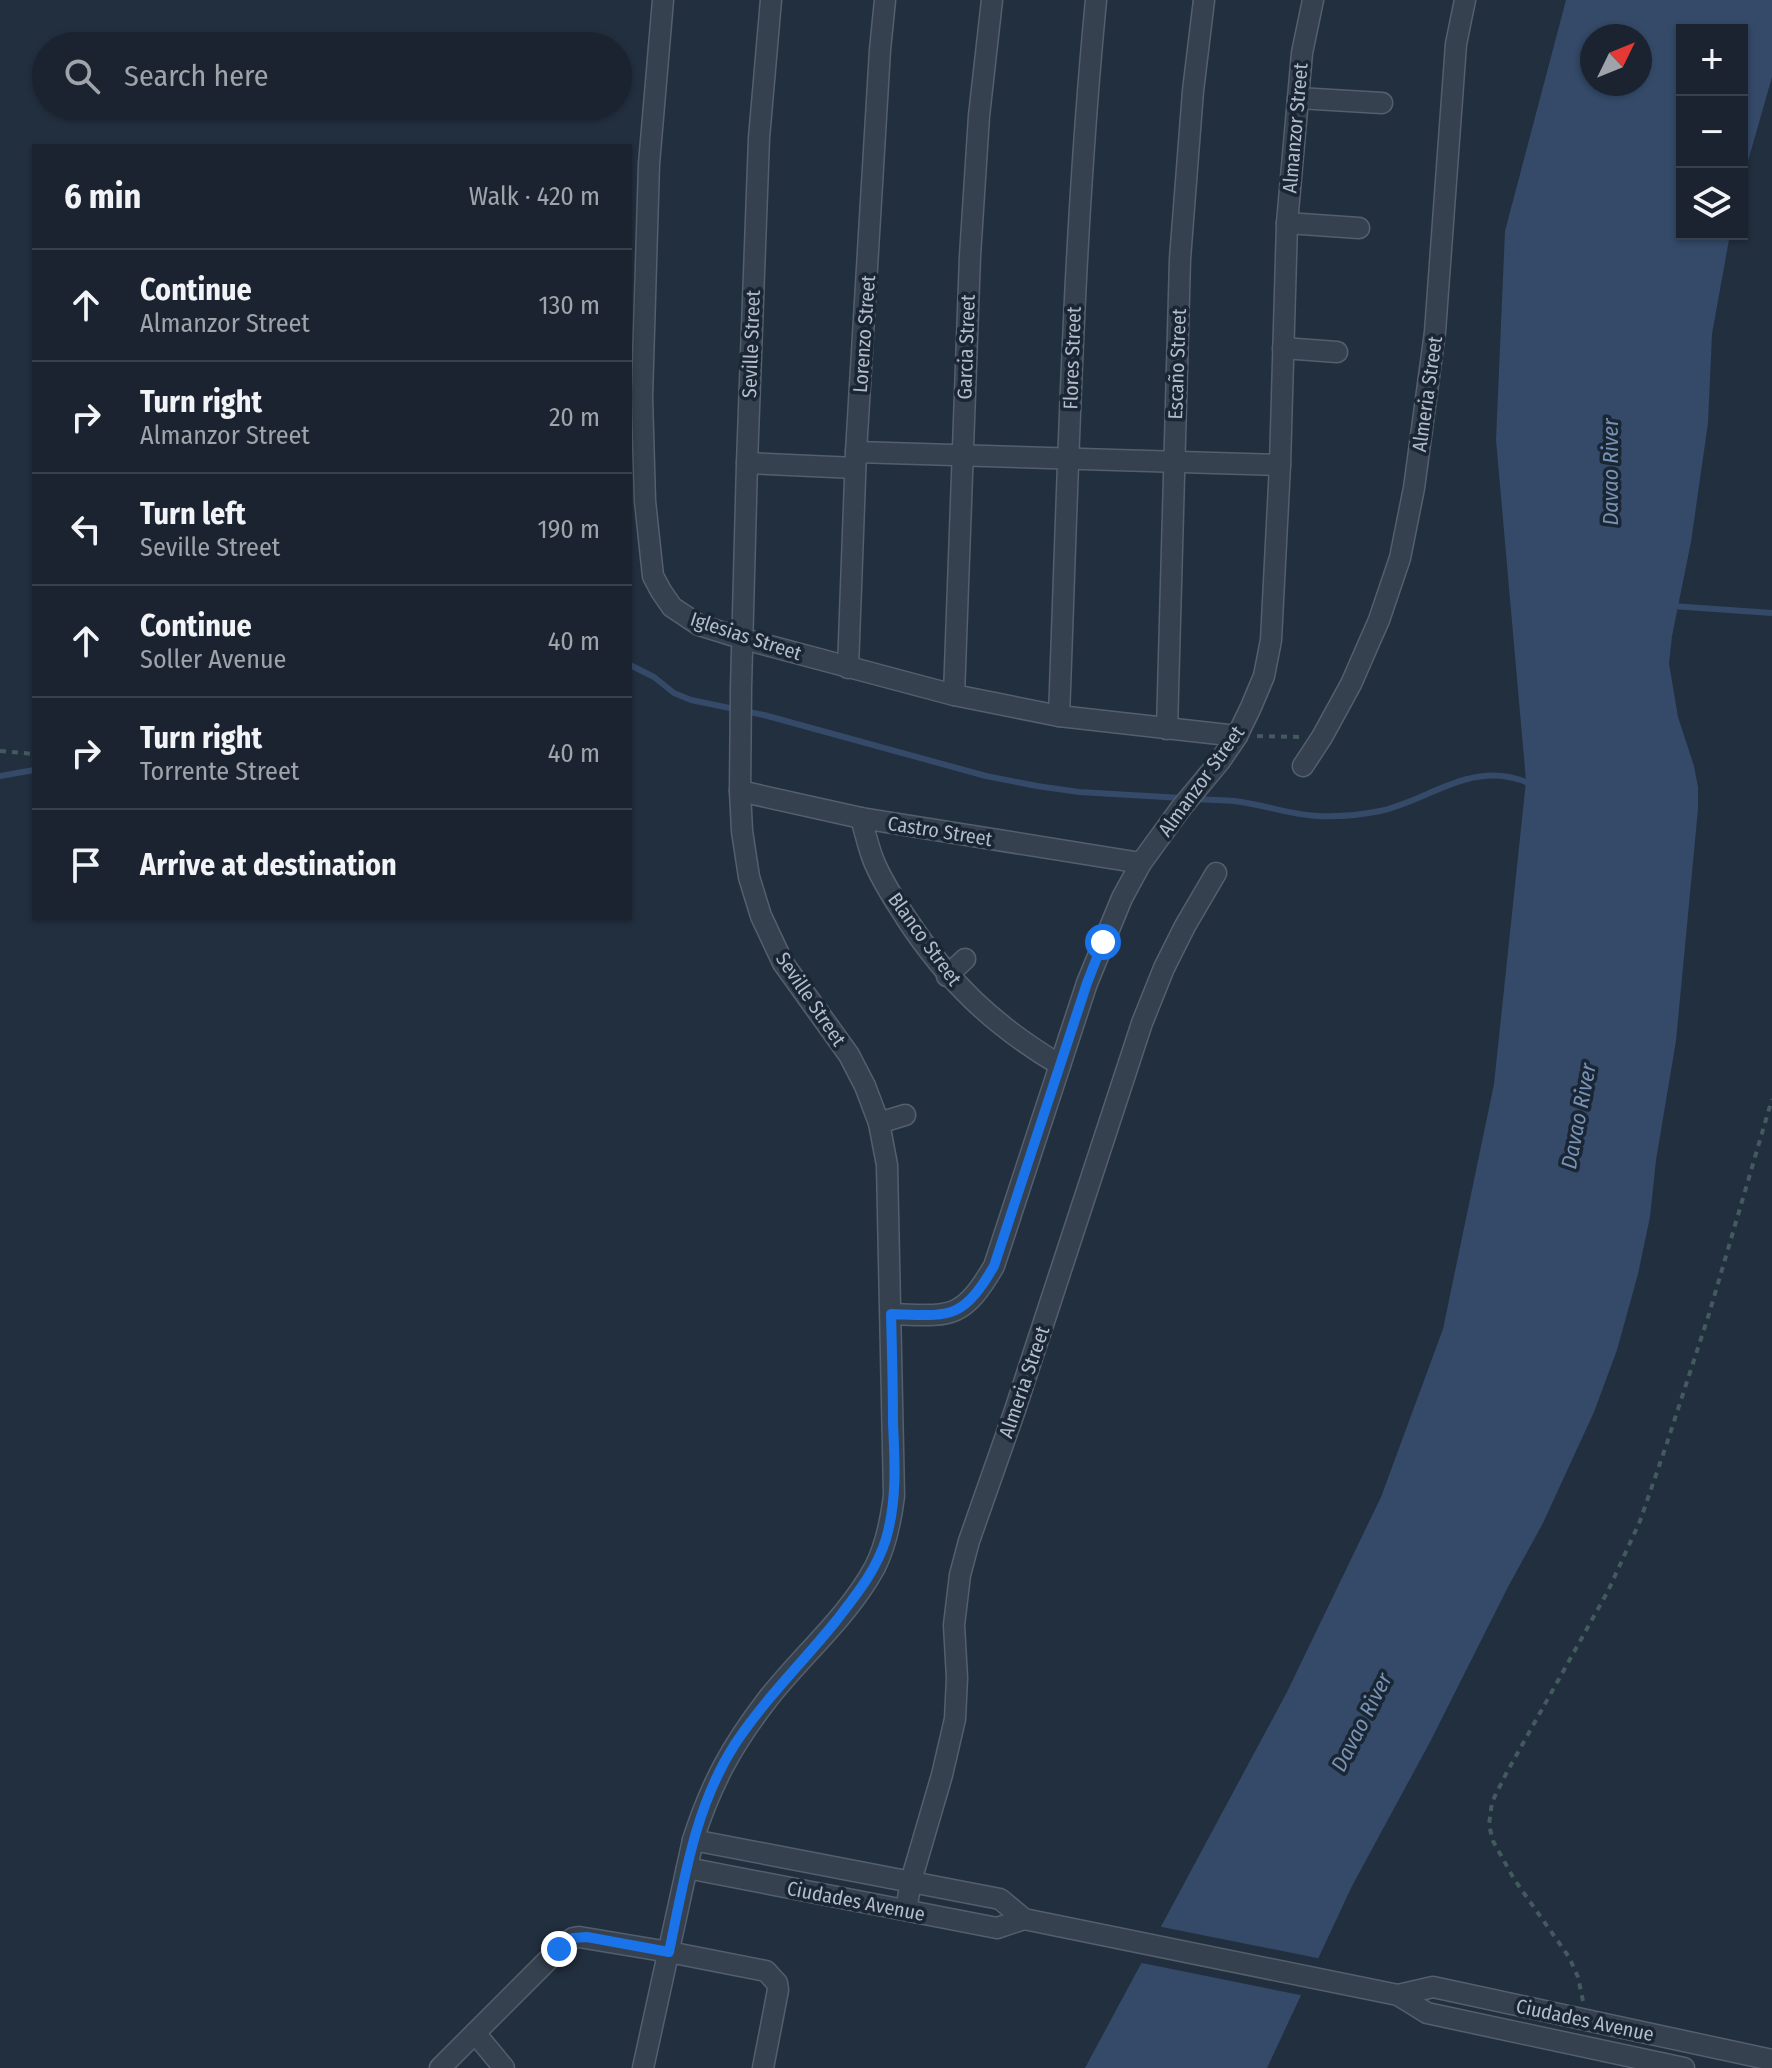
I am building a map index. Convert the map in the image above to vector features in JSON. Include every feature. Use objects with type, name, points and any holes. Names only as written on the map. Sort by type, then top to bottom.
[{"type":"street","name":"Iglesias Street","points":[[663,0],[649,164],[642,397],[645,501],[653,576],[672,607],[699,625],[954,695],[1059,716],[1237,736]]},
{"type":"street","name":"Seville Street","points":[[643,2068],[693,1840],[717,1775],[769,1698],[860,1591],[876,1564],[886,1538],[894,1496],[887,1165],[879,1123],[849,1055],[783,963],[761,916],[749,877],[742,831],[741,688],[747,463],[759,138],[771,0]]},
{"type":"street","name":"Lorenzo Street","points":[[848,668],[856,460],[885,0]]},
{"type":"street","name":"Garcia Street","points":[[954,695],[970,256],[979,116],[992,0]]},
{"type":"street","name":"Flores Street","points":[[1059,716],[1077,244],[1096,0]]},
{"type":"street","name":"Escaño Street","points":[[1167,729],[1180,259],[1193,91],[1204,0]]},
{"type":"street","name":"Almanzor Street","points":[[891,1314],[948,1315],[972,1298],[994,1266],[1087,983],[1122,898],[1141,863],[1237,736],[1264,676],[1271,640],[1280,465],[1287,223],[1302,53],[1313,0]]},
{"type":"street","name":"Almeria Street","points":[[1303,766],[1351,684],[1379,620],[1400,558],[1435,332],[1456,44],[1465,0]]},
{"type":"street","points":[[1298,98],[1382,103]]},
{"type":"street","points":[[1287,223],[1359,228]]},
{"type":"street","points":[[1283,348],[1337,352]]},
{"type":"street","points":[[747,463],[963,455],[1280,465]]},
{"type":"street","name":"Castro Street","points":[[740,791],[861,818],[1141,863]]},
{"type":"street","name":"Blanco Street","points":[[861,818],[874,860],[892,897],[947,976],[1010,1033],[1060,1065]]},
{"type":"street","name":"Almeria Street","points":[[906,1910],[955,1719],[957,1678],[954,1625],[960,1575],[969,1541],[1142,1023],[1171,954],[1216,873]]},
{"type":"street","points":[[947,976],[965,959]]},
{"type":"street","points":[[879,1123],[905,1115]]},
{"type":"street","name":"Ciudades Avenue","points":[[693,1840],[1000,1899],[1030,1920],[1393,1994],[1427,2013],[1617,2061],[1684,2068]]},
{"type":"street","name":"Ciudades Avenue","points":[[687,1868],[997,1928],[1030,1920]]},
{"type":"street","points":[[440,2068],[559,1949],[573,1938],[587,1937],[766,1971],[773,1977],[778,1990],[763,2068]]},
{"type":"street","name":"Ciudades Avenue","points":[[1393,1994],[1433,1987],[1772,2060]]},
{"type":"street","points":[[1617,2061],[1624,2028]]},
{"type":"street","points":[[475,2033],[504,2068]]},
{"type":"path","points":[[1237,736],[1322,737]]},
{"type":"path","points":[[0,751],[32,754]]},
{"type":"path","points":[[1584,2020],[1578,1977],[1569,1957],[1514,1879],[1493,1841],[1489,1825],[1492,1802],[1608,1591],[1640,1521],[1704,1329],[1772,1099]]},
{"type":"water","name":"Davao River","points":[[1566,0],[1772,0],[1772,77],[1748,161],[1748,24],[1676,24],[1676,240],[1729,240],[1712,334],[1708,423],[1669,663],[1678,717],[1698,787],[1676,1041],[1650,1217],[1617,1350],[1594,1412],[1543,1523],[1352,1886],[1267,2068],[1085,2068],[1287,1692],[1381,1497],[1443,1329],[1494,1084],[1526,781],[1496,440],[1505,231]]},
{"type":"pier","points":[[1157,1926],[1322,1959],[1305,1996],[1137,1962]]},
{"type":"waterway","points":[[1672,606],[1772,613]]},
{"type":"waterway","points":[[632,666],[654,677],[674,693],[691,700],[764,715],[986,776],[1079,792],[1182,798]]},
{"type":"waterway","points":[[0,776],[32,770]]},
{"type":"waterway","points":[[1197,799],[1244,802],[1308,815],[1342,816],[1396,807],[1475,777],[1509,777],[1532,785]]},
{"type":"route","points":[[559,1949],[573,1938],[587,1937],[669,1952],[693,1840],[717,1775],[769,1698],[860,1591],[876,1564],[886,1538],[895,1475],[891,1314],[948,1315],[972,1298],[994,1266],[1103,942]]}]
